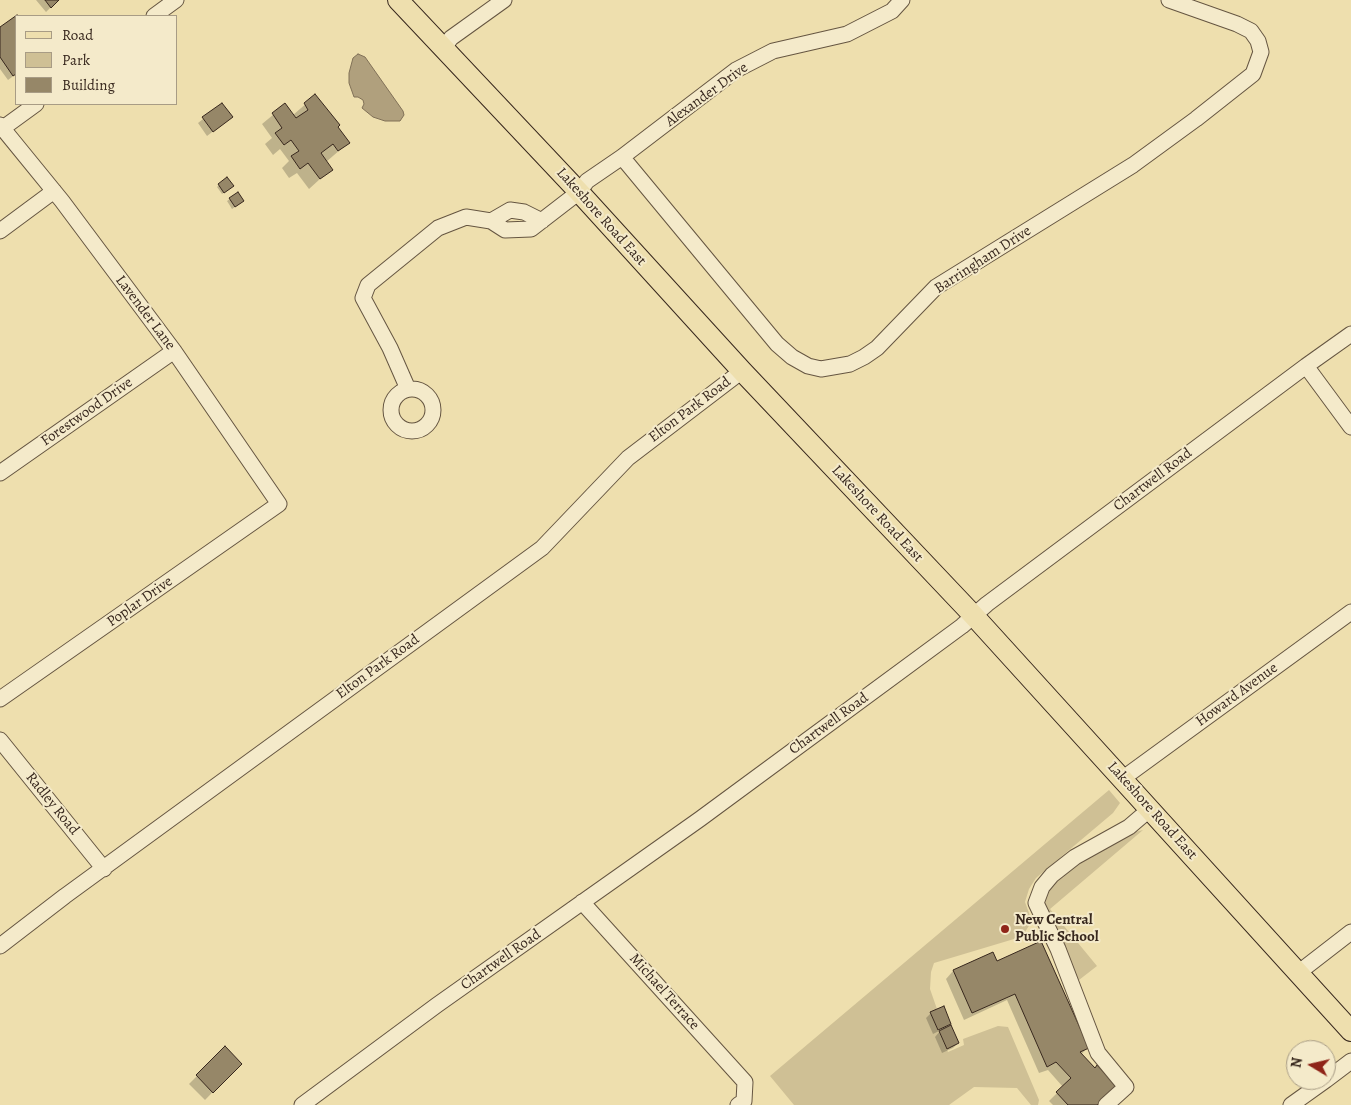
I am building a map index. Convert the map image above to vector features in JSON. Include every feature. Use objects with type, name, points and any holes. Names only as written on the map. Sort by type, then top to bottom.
[{"type":"main road","name":"Lakeshore Road East","points":[[398,0],[579,192],[742,371],[974,616],[1351,1031]]},
{"type":"street","points":[[155,15],[176,0]]},
{"type":"street","points":[[444,48],[451,38],[504,0]]},
{"type":"street","name":"Alexander Drive","points":[[408,389],[390,348],[363,298],[368,285],[438,228],[466,217],[492,221],[505,230],[531,229],[579,192],[587,181],[622,158],[736,70],[773,51],[848,34],[892,12],[902,0]]},
{"type":"street","name":"Barringham Drive","points":[[622,158],[778,344],[792,357],[808,366],[821,369],[850,364],[877,348],[936,287],[1133,165],[1252,74],[1261,52],[1258,42],[1251,31],[1169,0]]},
{"type":"street","points":[[2,126],[34,105]]},
{"type":"street","name":"Lavender Lane","points":[[2,126],[54,191],[174,351],[279,504]]},
{"type":"street","points":[[0,231],[54,191]]},
{"type":"street","name":"Chartwell Road","points":[[302,1105],[437,1005],[700,819],[974,616],[986,604],[1351,334]]},
{"type":"street","name":"Forestwood Drive","points":[[0,473],[174,351]]},
{"type":"street","points":[[1306,366],[1351,427]]},
{"type":"street","name":"Elton Park Road","points":[[0,946],[542,548],[628,458],[742,371]]},
{"type":"street","name":"Poplar Drive","points":[[0,699],[279,504]]},
{"type":"street","name":"Howard Avenue","points":[[1122,779],[1351,612]]},
{"type":"street","name":"Radley Road","points":[[0,740],[104,869]]},
{"type":"street","points":[[1106,1105],[1126,1087],[1098,1053],[1058,949],[1036,903],[1042,887],[1052,875],[1075,857],[1129,827],[1150,809]]},
{"type":"street","name":"Michael Terrace","points":[[582,902],[745,1082],[744,1101],[738,1105]]},
{"type":"street","points":[[1298,973],[1351,932]]},
{"type":"street","points":[[1336,1072],[1351,1061]]},
{"type":"street","points":[[1292,1105],[1312,1090]]},
{"type":"green space","points":[[1109,790],[1120,803],[1113,813],[1036,878],[1029,889],[1025,902],[1032,921],[1025,932],[1014,939],[934,963],[931,972],[930,989],[937,1009],[930,1013],[948,1052],[964,1045],[963,1039],[998,1026],[1008,1027],[1039,1100],[1038,1105],[1031,1105],[1017,1088],[974,1087],[949,1105],[794,1105],[770,1076]]},
{"type":"green space","points":[[1143,830],[1050,909],[1097,966],[1079,980],[1046,916],[1041,900],[1045,892],[1084,858],[1135,832]]},
{"type":"shaded area","points":[[358,54],[365,57],[403,111],[404,115],[400,121],[385,121],[373,117],[362,108],[363,100],[354,97],[349,83],[349,73],[353,58]]},
{"type":"building","points":[[45,0],[59,0],[51,8]]},
{"type":"building","points":[[15,16],[15,75],[13,76],[0,57],[0,27]]},
{"type":"building","points":[[315,94],[340,125],[338,127],[350,143],[338,151],[333,144],[321,153],[333,170],[320,179],[308,163],[300,169],[291,156],[299,151],[291,140],[284,145],[275,133],[282,128],[272,113],[285,103],[296,118],[308,110],[304,103]]},
{"type":"building","points":[[222,103],[233,117],[213,132],[202,117]]},
{"type":"building","points":[[227,177],[234,186],[224,193],[218,184]]},
{"type":"building","points":[[238,192],[244,201],[235,207],[229,198]]},
{"type":"building","points":[[1041,941],[1089,1048],[1080,1052],[1095,1068],[1097,1065],[1117,1086],[1097,1105],[1068,1105],[1056,1092],[1071,1078],[1056,1062],[1047,1067],[1015,994],[972,1013],[953,970],[993,952],[997,961]]},
{"type":"building","points":[[944,1006],[951,1024],[938,1030],[930,1012]]},
{"type":"building","points":[[951,1025],[959,1043],[947,1049],[939,1031]]},
{"type":"building","points":[[225,1046],[242,1064],[213,1093],[196,1075]]},
{"type":"place","name":"New Central Public School","points":[[1005,929]]}]
